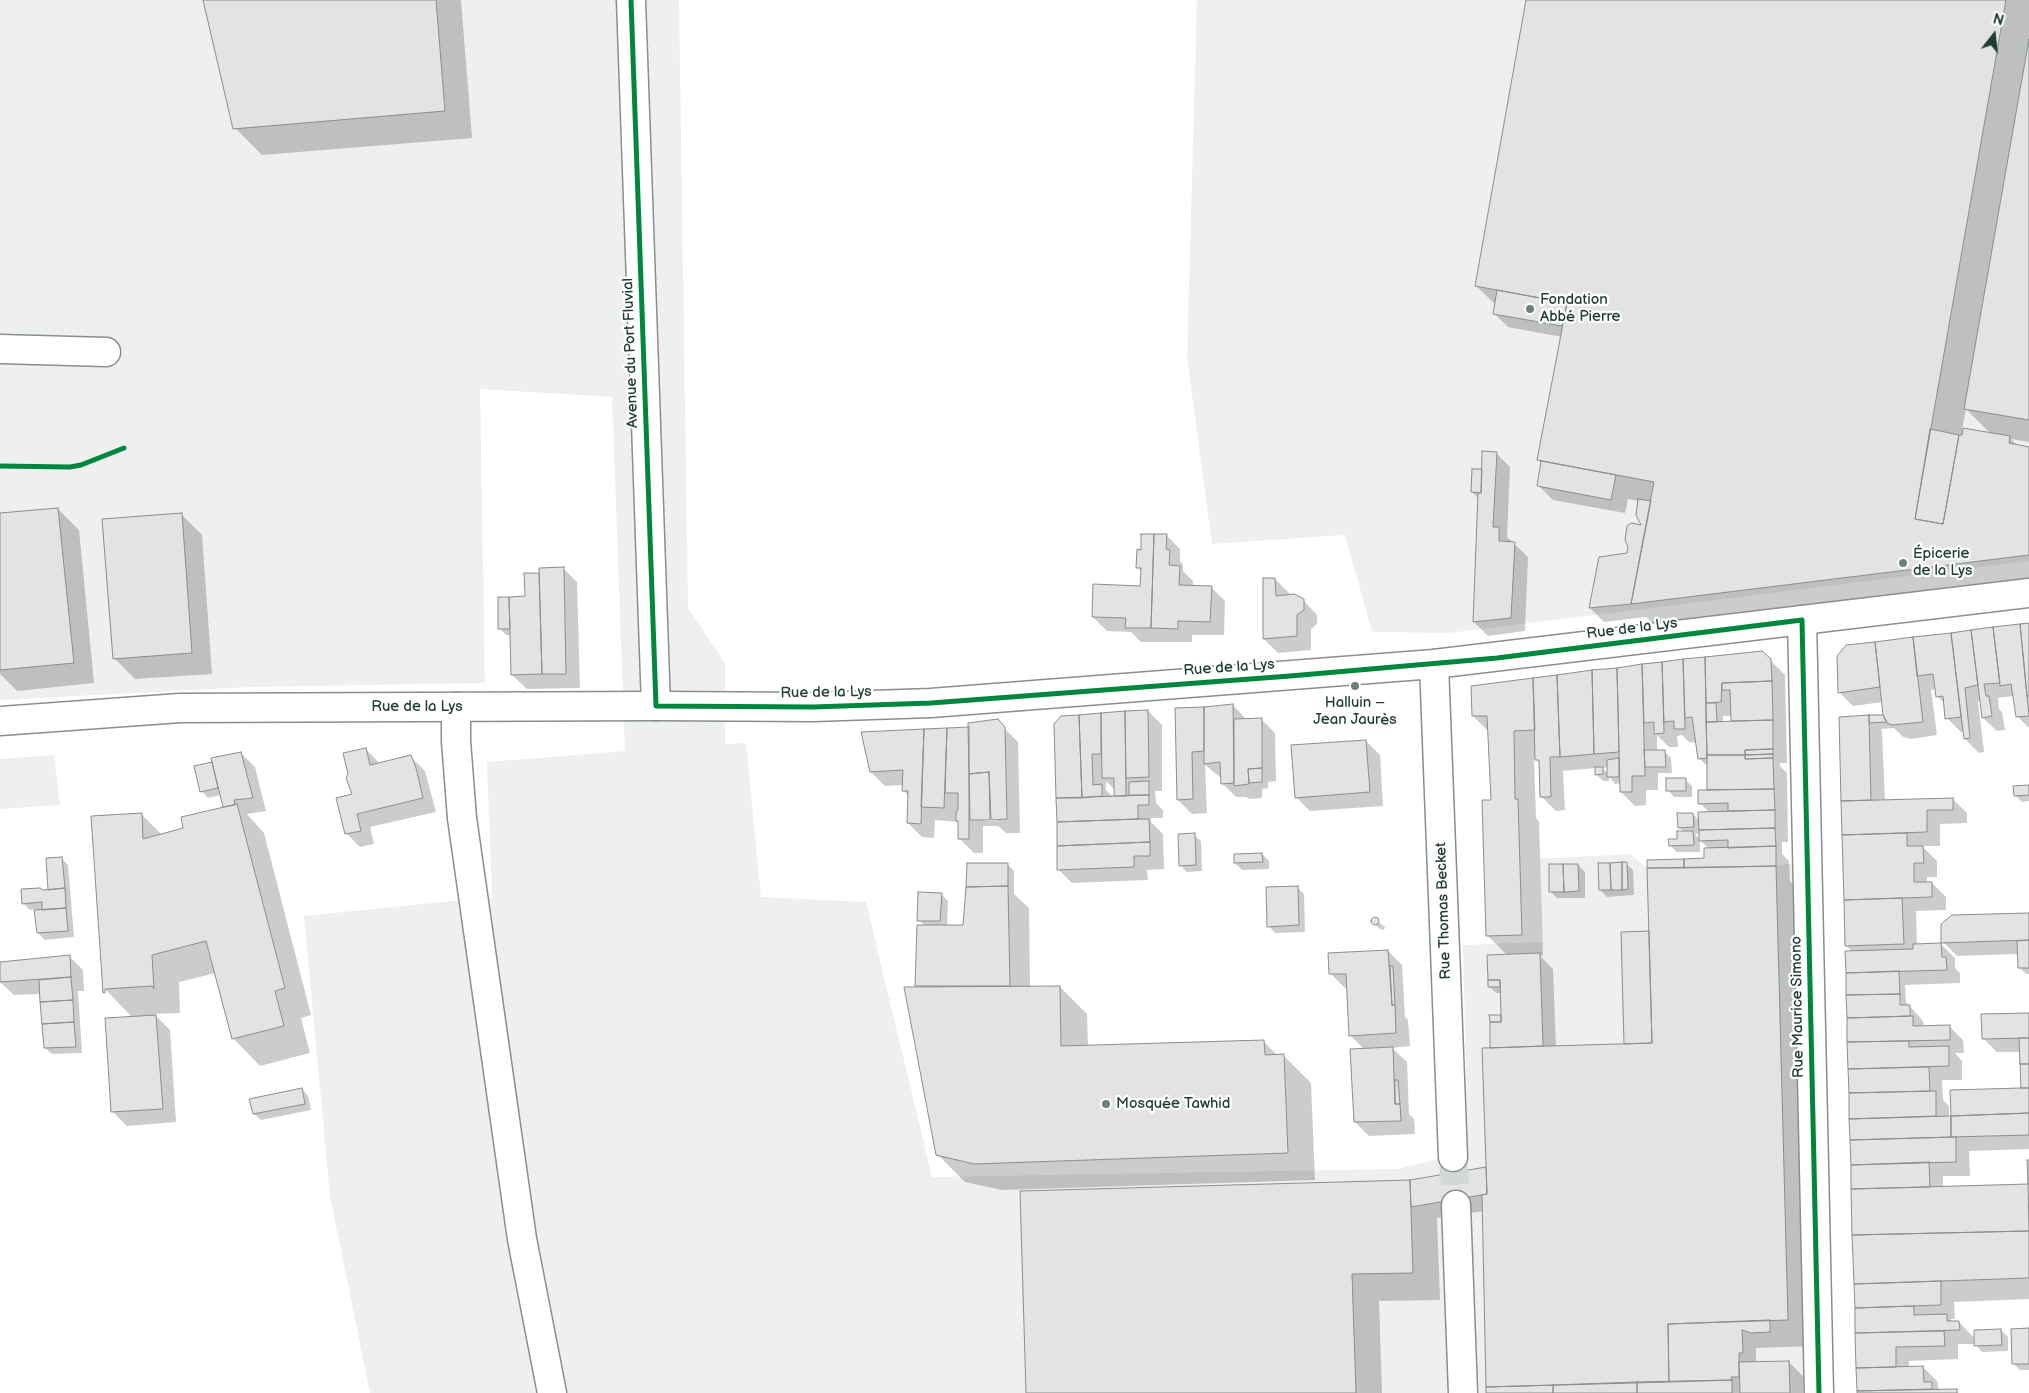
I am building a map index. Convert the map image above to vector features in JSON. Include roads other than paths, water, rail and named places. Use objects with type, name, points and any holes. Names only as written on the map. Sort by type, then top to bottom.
[{"type":"street","name":"Avenue du Port Fluvial","points":[[631,0],[656,706]]},
{"type":"street","points":[[0,349],[106,352]]},
{"type":"street","name":"Rue de la Lys","points":[[0,721],[180,708],[813,707],[931,703],[1434,664],[2029,593]]},
{"type":"street","name":"Rue Maurice Simono","points":[[1802,620],[1819,1393]]},
{"type":"street","name":"Rue Thomas Becket","points":[[1434,664],[1453,1157]]},
{"type":"street","points":[[456,707],[456,740],[462,818],[522,1239],[552,1393]]},
{"type":"street","points":[[1456,1205],[1462,1393]]},
{"type":"tunnel","points":[[1453,1157],[1456,1205]]},
{"type":"place","name":"Fondation Abbé Pierre","points":[[1530,309]]},
{"type":"place","name":"Épicerie de la Lys","points":[[1903,563]]},
{"type":"place","name":"Halluin – Jean Jaurès","points":[[1355,686]]},
{"type":"place","name":"Mosquée Tawhid","points":[[1106,1104]]}]
